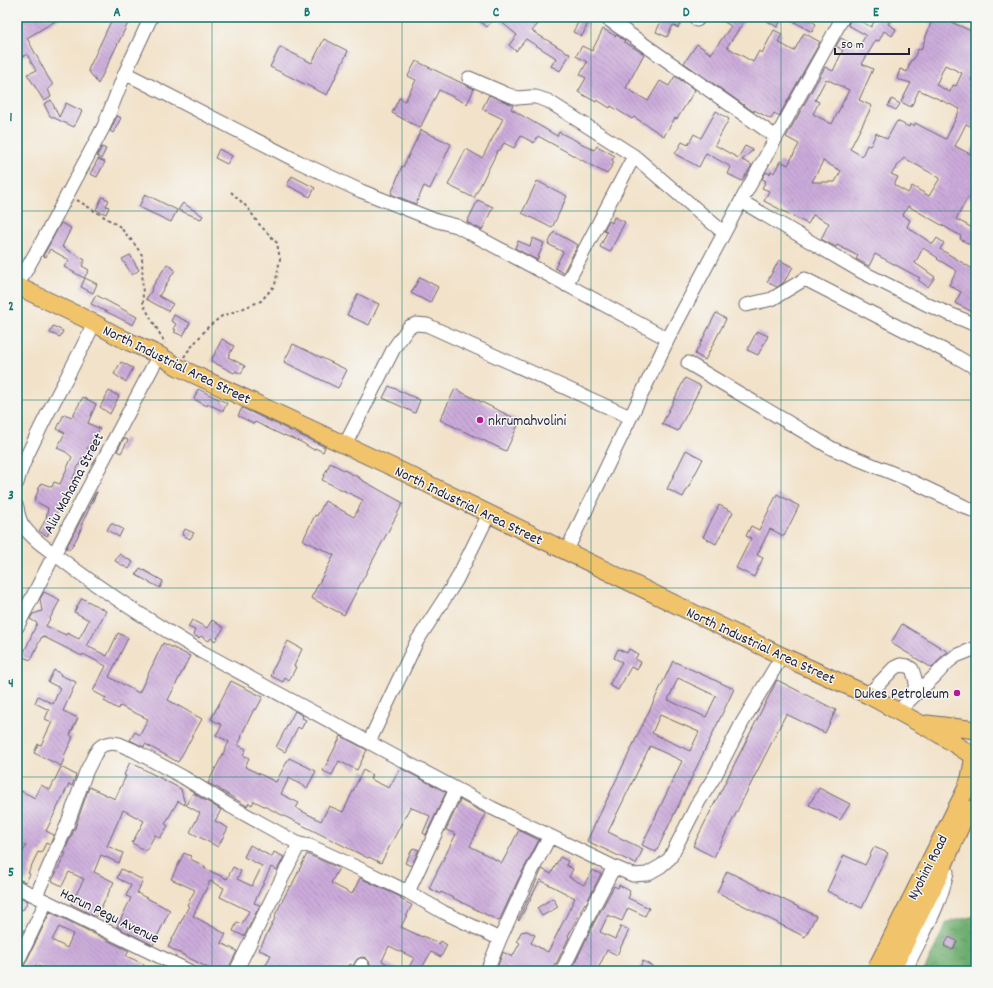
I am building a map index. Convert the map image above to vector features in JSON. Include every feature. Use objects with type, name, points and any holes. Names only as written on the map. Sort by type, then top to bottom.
[{"type":"main road","name":"North Industrial Area Street","points":[[17,286],[94,323],[125,340],[163,351],[178,367],[345,445],[782,656],[868,695],[940,734],[973,760]]},
{"type":"main road","name":"North Industrial Area Street","points":[[921,724],[976,731]]},
{"type":"main road","name":"Nyohini Road","points":[[875,971],[966,789],[970,778],[973,760],[969,747],[970,741],[976,731]]},
{"type":"main road","name":"Nyohini Road","points":[[891,971],[940,874],[964,817],[976,793]]},
{"type":"street","points":[[17,286],[104,126],[125,73],[151,17]]},
{"type":"street","points":[[605,17],[776,137]]},
{"type":"street","points":[[566,552],[668,339],[741,201],[843,17]]},
{"type":"street","points":[[125,73],[361,192],[437,221],[457,226],[668,339]]},
{"type":"street","points":[[469,78],[518,98],[536,97],[548,101],[634,156],[724,233]]},
{"type":"street","points":[[566,285],[634,156]]},
{"type":"street","points":[[741,201],[862,272],[928,305],[976,325]]},
{"type":"street","points":[[746,305],[772,299],[805,279],[976,368]]},
{"type":"street","points":[[17,483],[22,466],[52,402],[84,346],[94,323]]},
{"type":"street","points":[[345,445],[394,348],[409,327],[416,324],[427,325],[630,417]]},
{"type":"street","name":"Aliu Mahama Street","points":[[17,627],[54,554],[163,351]]},
{"type":"street","points":[[688,363],[832,449],[907,479],[976,512]]},
{"type":"street","points":[[17,507],[19,520],[35,540],[106,592],[178,638],[492,808],[633,875],[647,874],[661,866],[670,858],[699,801],[715,776],[742,724],[782,656]]},
{"type":"street","points":[[369,742],[417,641],[456,581],[489,514]]},
{"type":"street","points":[[898,711],[948,662],[956,656],[976,648]]},
{"type":"street","points":[[868,695],[894,668],[900,665],[907,666],[912,669],[916,682],[913,696]]},
{"type":"street","points":[[17,963],[91,762],[99,748],[103,745],[111,743],[133,750],[299,844],[310,846],[408,892],[443,912],[500,939]]},
{"type":"street","points":[[408,892],[456,789]]},
{"type":"street","points":[[487,971],[526,882],[550,836]]},
{"type":"street","points":[[236,971],[299,844]]},
{"type":"street","points":[[905,971],[934,912],[946,878],[950,852]]},
{"type":"street","points":[[562,971],[614,867]]},
{"type":"street","name":"Harun Pegu Avenue","points":[[17,887],[189,971]]},
{"type":"path","points":[[178,367],[188,351],[208,327],[222,316],[261,301],[275,285],[280,259],[277,243],[258,223],[248,208],[231,192]]},
{"type":"path","points":[[68,194],[118,226],[133,242],[142,255],[143,304],[163,351]]},
{"type":"green space","points":[[976,916],[976,971],[924,971],[947,922]]},
{"type":"building","points":[[17,17],[62,17],[27,38],[53,85],[48,89],[51,97],[44,101],[27,74],[36,71],[27,54],[17,61]]},
{"type":"building","points":[[113,17],[131,17],[98,84],[88,70]]},
{"type":"building","points":[[475,17],[495,17],[487,27]]},
{"type":"building","points":[[495,17],[515,17],[518,20],[521,17],[544,17],[532,31],[570,54],[560,71],[551,66],[556,58],[526,39],[516,51],[509,45],[517,35]]},
{"type":"building","points":[[581,17],[590,19],[582,36],[573,32]]},
{"type":"building","points":[[659,17],[684,17],[678,28],[673,25],[667,37],[656,32],[662,19]]},
{"type":"building","points":[[716,17],[747,17],[727,47],[753,62],[759,51],[762,53],[774,30],[782,34],[778,42],[794,51],[804,33],[820,42],[779,116],[774,113],[771,119],[754,110],[754,112],[684,63],[697,44],[711,54],[731,26]]},
{"type":"building","points":[[760,17],[783,17],[777,27]]},
{"type":"building","points":[[786,17],[803,17],[816,24],[812,32]]},
{"type":"building","points":[[851,17],[871,27],[877,17],[892,17],[888,24],[896,29],[892,36],[884,31],[879,41],[876,40],[862,64],[873,69],[859,100],[872,106],[850,149],[862,156],[867,145],[871,145],[876,133],[887,139],[897,121],[909,127],[910,124],[914,126],[915,123],[946,139],[960,109],[919,90],[911,107],[901,102],[911,83],[897,79],[900,69],[907,72],[911,60],[913,60],[918,49],[921,50],[931,23],[917,17],[945,17],[944,19],[976,33],[976,69],[971,80],[976,83],[976,129],[966,124],[955,146],[970,154],[976,142],[976,202],[968,197],[956,219],[976,230],[976,241],[973,246],[960,239],[961,236],[908,206],[903,215],[910,220],[907,227],[933,244],[937,238],[944,243],[940,249],[976,271],[976,314],[955,303],[961,292],[949,285],[957,271],[937,259],[938,258],[923,248],[915,263],[935,277],[928,287],[918,280],[920,278],[875,254],[869,266],[856,259],[858,256],[837,245],[836,247],[821,239],[829,223],[813,215],[808,224],[764,201],[769,191],[762,188],[766,181],[762,179],[766,172],[770,174],[771,171],[774,173],[780,161],[788,165],[799,144],[786,137],[825,67],[833,71],[843,50],[836,46],[841,38],[858,48],[866,35],[848,25]],"holes":[[[945,65],[962,73],[956,86],[953,85],[950,92],[936,85]],[[826,79],[849,90],[832,124],[813,114],[819,102],[815,100]],[[904,158],[940,178],[929,196],[912,186],[908,193],[894,185],[898,177],[891,174]],[[823,161],[841,171],[835,182],[812,182]]]},
{"type":"building","points":[[603,29],[616,36],[617,35],[625,41],[624,42],[644,54],[626,88],[648,101],[660,81],[669,86],[675,76],[695,90],[677,119],[675,118],[664,136],[634,117],[632,119],[611,106],[610,108],[597,100],[596,102],[578,92],[586,78],[580,75],[587,62],[576,56],[582,46],[592,51]]},
{"type":"building","points":[[324,39],[348,51],[327,95],[270,67],[280,47],[312,63]]},
{"type":"building","points":[[416,61],[474,89],[467,104],[439,90],[420,128],[392,113],[399,98],[405,101],[416,80],[408,76]]},
{"type":"building","points":[[489,95],[513,105],[511,109],[557,136],[559,132],[594,150],[597,146],[615,156],[612,160],[614,162],[607,174],[538,136],[534,143],[521,136],[514,148],[504,143],[499,151],[498,150],[474,198],[448,185],[466,149],[482,158],[503,119],[482,109]]},
{"type":"building","points":[[892,99],[900,104],[896,110],[888,106]]},
{"type":"building","points":[[51,100],[59,117],[66,103],[82,111],[74,127],[50,116],[44,104]]},
{"type":"building","points":[[716,111],[729,119],[715,145],[738,158],[745,146],[753,150],[742,160],[752,165],[742,181],[728,174],[731,167],[706,153],[699,167],[675,154],[682,142],[688,145],[694,134],[701,138]]},
{"type":"building","points":[[117,116],[121,118],[113,133],[110,131]]},
{"type":"building","points":[[421,130],[451,144],[430,189],[424,186],[416,204],[391,194],[402,166],[403,167]]},
{"type":"building","points":[[102,147],[106,149],[101,159],[97,156]]},
{"type":"building","points":[[219,149],[232,156],[227,164],[215,158]]},
{"type":"building","points":[[98,159],[105,162],[97,177],[90,174]]},
{"type":"building","points":[[292,176],[315,188],[310,197],[287,185]]},
{"type":"building","points":[[537,181],[567,196],[552,228],[522,213]]},
{"type":"building","points":[[145,194],[177,210],[171,222],[139,207]]},
{"type":"building","points":[[102,197],[109,200],[106,206],[109,207],[106,214],[96,210]]},
{"type":"building","points":[[478,200],[493,207],[482,230],[467,222]]},
{"type":"building","points":[[183,203],[203,216],[201,219],[178,210]]},
{"type":"building","points":[[614,217],[625,222],[610,252],[600,247],[607,232],[604,231],[606,226],[609,221],[612,223]]},
{"type":"building","points":[[61,223],[71,228],[62,247],[85,260],[82,266],[89,270],[84,278],[64,267],[69,260],[50,249],[46,257],[43,256]]},
{"type":"building","points":[[554,232],[578,245],[563,273],[555,268],[563,252],[548,244]]},
{"type":"building","points":[[533,238],[544,243],[537,260],[515,248],[518,241],[530,246]]},
{"type":"building","points":[[130,255],[139,270],[132,275],[122,259]]},
{"type":"building","points":[[779,260],[793,267],[784,282],[777,287],[767,282]]},
{"type":"building","points":[[167,264],[175,270],[159,296],[173,304],[168,311],[146,299]]},
{"type":"building","points":[[420,277],[438,287],[430,303],[411,293]]},
{"type":"building","points":[[85,278],[97,284],[93,293],[81,287]]},
{"type":"building","points":[[358,294],[379,304],[369,325],[347,315]]},
{"type":"building","points":[[96,295],[137,317],[133,325],[91,304]]},
{"type":"building","points":[[716,313],[726,319],[705,360],[695,354]]},
{"type":"building","points":[[174,315],[190,323],[183,336],[174,332],[176,330],[173,329],[176,324],[171,321]]},
{"type":"building","points":[[53,326],[63,331],[60,337],[50,333]]},
{"type":"building","points":[[757,331],[768,336],[758,355],[747,350]]},
{"type":"building","points":[[222,339],[234,346],[228,357],[245,366],[241,374],[236,371],[234,373],[211,361]]},
{"type":"building","points":[[293,344],[347,370],[338,388],[284,362]]},
{"type":"building","points":[[121,362],[133,368],[126,382],[114,374]]},
{"type":"building","points":[[685,378],[701,386],[678,431],[662,424]]},
{"type":"building","points":[[389,386],[420,400],[415,413],[383,398]]},
{"type":"building","points":[[198,389],[227,403],[223,411],[208,404],[207,406],[194,399]]},
{"type":"building","name":"nkrumahvolini","points":[[455,389],[520,421],[506,451],[440,420]]},
{"type":"building","points":[[109,391],[119,396],[110,414],[100,407]]},
{"type":"building","points":[[83,397],[96,404],[88,423],[100,429],[87,449],[91,451],[88,458],[84,455],[61,501],[62,502],[55,516],[57,516],[47,536],[39,531],[46,519],[48,508],[34,501],[41,483],[52,487],[54,482],[60,484],[72,457],[66,452],[57,448],[65,433],[57,429],[64,414],[72,417]]},
{"type":"building","points":[[242,408],[325,447],[323,452],[315,448],[314,450],[301,442],[284,436],[255,422],[254,424],[238,416]]},
{"type":"building","points":[[124,438],[128,440],[121,453],[117,451]]},
{"type":"building","points":[[686,450],[703,459],[683,497],[667,489]]},
{"type":"building","points":[[330,463],[360,478],[403,503],[344,615],[311,598],[334,555],[303,540],[315,515],[317,516],[325,501],[354,517],[363,500],[322,480]]},
{"type":"building","points":[[96,492],[76,540],[69,550],[66,548]]},
{"type":"building","points":[[777,494],[799,506],[784,536],[770,529],[757,555],[763,558],[754,577],[736,568],[751,538],[746,536],[751,526],[759,530]]},
{"type":"building","points":[[719,505],[733,512],[716,544],[703,537]]},
{"type":"building","points":[[111,523],[123,529],[119,537],[107,530]]},
{"type":"building","points":[[185,529],[194,533],[190,539],[182,535]]},
{"type":"building","points":[[119,554],[133,562],[129,569],[115,561]]},
{"type":"building","points":[[140,568],[163,581],[160,588],[136,575]]},
{"type":"building","points":[[44,592],[60,600],[46,626],[79,639],[89,620],[74,612],[82,598],[106,611],[87,646],[107,656],[118,633],[128,638],[109,677],[139,693],[163,643],[190,656],[168,700],[202,719],[178,762],[145,744],[144,747],[130,740],[135,732],[140,735],[148,719],[120,706],[118,709],[104,701],[106,698],[93,691],[106,666],[42,636],[31,660],[22,657],[37,623],[30,619],[33,614],[42,611],[40,599]]},
{"type":"building","points":[[192,620],[207,628],[212,620],[224,628],[215,641],[211,638],[209,641],[201,636],[199,638],[193,635],[195,630],[188,627]]},
{"type":"building","points":[[902,624],[948,652],[942,656],[932,668],[891,643]]},
{"type":"building","points":[[288,641],[302,649],[294,666],[296,667],[289,681],[285,678],[283,682],[271,676],[272,671]]},
{"type":"building","points":[[618,649],[627,653],[629,649],[638,654],[635,659],[641,662],[637,670],[631,667],[618,690],[609,685],[622,662],[614,658]]},
{"type":"building","points":[[673,661],[734,689],[656,852],[642,845],[682,761],[650,746],[608,832],[643,849],[636,864],[587,841]],"holes":[[[678,678],[716,696],[706,717],[668,700]],[[660,715],[699,732],[690,751],[652,733]]]},
{"type":"building","points":[[54,670],[61,674],[60,675],[76,682],[63,711],[78,718],[70,735],[73,737],[61,766],[34,753],[38,744],[41,745],[52,722],[45,719],[49,710],[35,703],[38,696],[53,704],[60,688],[48,682]]},
{"type":"building","points":[[777,680],[836,710],[825,733],[786,714],[714,857],[693,846]]},
{"type":"building","points":[[231,681],[263,697],[256,710],[254,709],[238,745],[246,749],[243,755],[249,758],[245,767],[276,782],[289,758],[316,771],[307,788],[289,778],[281,794],[299,803],[296,808],[321,821],[329,806],[343,812],[363,770],[372,775],[370,779],[389,788],[400,768],[446,792],[426,835],[423,833],[430,816],[410,807],[381,863],[369,857],[368,858],[254,801],[252,805],[249,803],[247,806],[208,783],[229,742],[216,735],[222,725],[211,719]]},
{"type":"building","points":[[295,711],[306,720],[301,729],[298,727],[285,752],[276,747]]},
{"type":"building","points":[[341,736],[367,750],[357,770],[339,761],[332,775],[323,771]]},
{"type":"building","points":[[130,762],[181,789],[185,805],[178,801],[165,824],[168,826],[160,838],[155,835],[146,851],[132,843],[144,821],[123,810],[107,846],[123,853],[119,863],[101,855],[94,872],[114,882],[96,917],[71,904],[84,879],[69,872],[62,886],[52,881],[66,853],[64,852],[75,828],[89,787],[115,799],[126,776],[124,775]]},
{"type":"building","points":[[61,767],[76,775],[72,786],[69,784],[46,831],[54,835],[50,845],[46,843],[41,853],[38,852],[28,873],[30,874],[26,882],[17,879],[17,863],[26,846],[17,842],[21,834],[17,832],[17,799],[21,791],[35,798],[41,785],[50,790]]},
{"type":"building","points":[[819,788],[850,804],[840,820],[809,805]]},
{"type":"building","points":[[193,793],[221,810],[215,821],[228,828],[218,847],[190,832],[200,813],[186,805]]},
{"type":"building","points":[[460,800],[486,814],[470,846],[502,863],[519,830],[539,840],[499,921],[441,892],[440,894],[429,888],[456,834],[446,830]]},
{"type":"building","points":[[250,845],[272,857],[274,852],[284,857],[277,870],[271,867],[254,903],[260,905],[244,936],[233,931],[237,922],[242,924],[249,911],[220,897],[224,888],[210,881],[193,916],[226,934],[221,943],[237,951],[228,971],[214,971],[168,947],[189,906],[187,905],[195,890],[171,879],[184,853],[191,856],[190,859],[205,866],[204,868],[227,879],[233,867],[241,871],[237,879],[252,886],[262,866],[244,857]]},
{"type":"building","points":[[874,847],[888,853],[862,908],[827,891],[844,855],[865,865]]},
{"type":"building","points":[[413,848],[419,850],[411,866],[405,863]]},
{"type":"building","points":[[307,854],[339,868],[331,883],[352,894],[360,878],[401,897],[400,899],[412,905],[401,927],[439,944],[441,941],[447,945],[441,957],[431,952],[420,971],[407,971],[414,958],[389,946],[382,961],[401,971],[368,971],[370,965],[369,961],[362,957],[357,959],[353,966],[350,964],[346,971],[270,971],[264,968],[271,955],[259,950],[276,916],[275,915]]},
{"type":"building","points":[[560,857],[568,861],[566,865],[573,869],[569,877],[584,885],[592,870],[601,874],[568,936],[569,937],[556,964],[555,963],[551,971],[515,971],[507,967],[505,971],[496,971],[503,952],[512,957],[520,943],[517,941],[521,932],[527,931],[535,935],[531,943],[548,952],[575,898],[540,880],[519,921],[518,920],[542,869],[551,874]]},
{"type":"building","points":[[121,869],[143,880],[137,893],[170,910],[153,945],[117,927],[131,898],[126,896],[131,885],[117,878]]},
{"type":"building","points":[[727,871],[816,916],[805,937],[717,892]]},
{"type":"building","points":[[619,885],[630,891],[628,898],[649,908],[645,916],[628,908],[622,921],[608,915],[600,932],[615,939],[621,926],[629,930],[617,955],[607,950],[597,971],[571,971],[614,886],[618,888]]},
{"type":"building","points":[[20,897],[28,901],[23,910],[17,907]]},
{"type":"building","points":[[553,898],[558,907],[542,916],[537,908]]},
{"type":"building","points":[[50,912],[129,951],[126,956],[144,964],[140,971],[50,971],[36,965],[33,971],[20,971],[24,966]],"holes":[[[59,927],[73,934],[67,948],[52,940]]]},
{"type":"building","points":[[949,937],[957,941],[953,950],[944,946]]},
{"type":"building","points":[[643,961],[661,971],[638,971]]},
{"type":"place","name":"nkrumahvolini","points":[[480,420]]},
{"type":"place","name":"Dukes Petroleum","points":[[957,693]]}]
